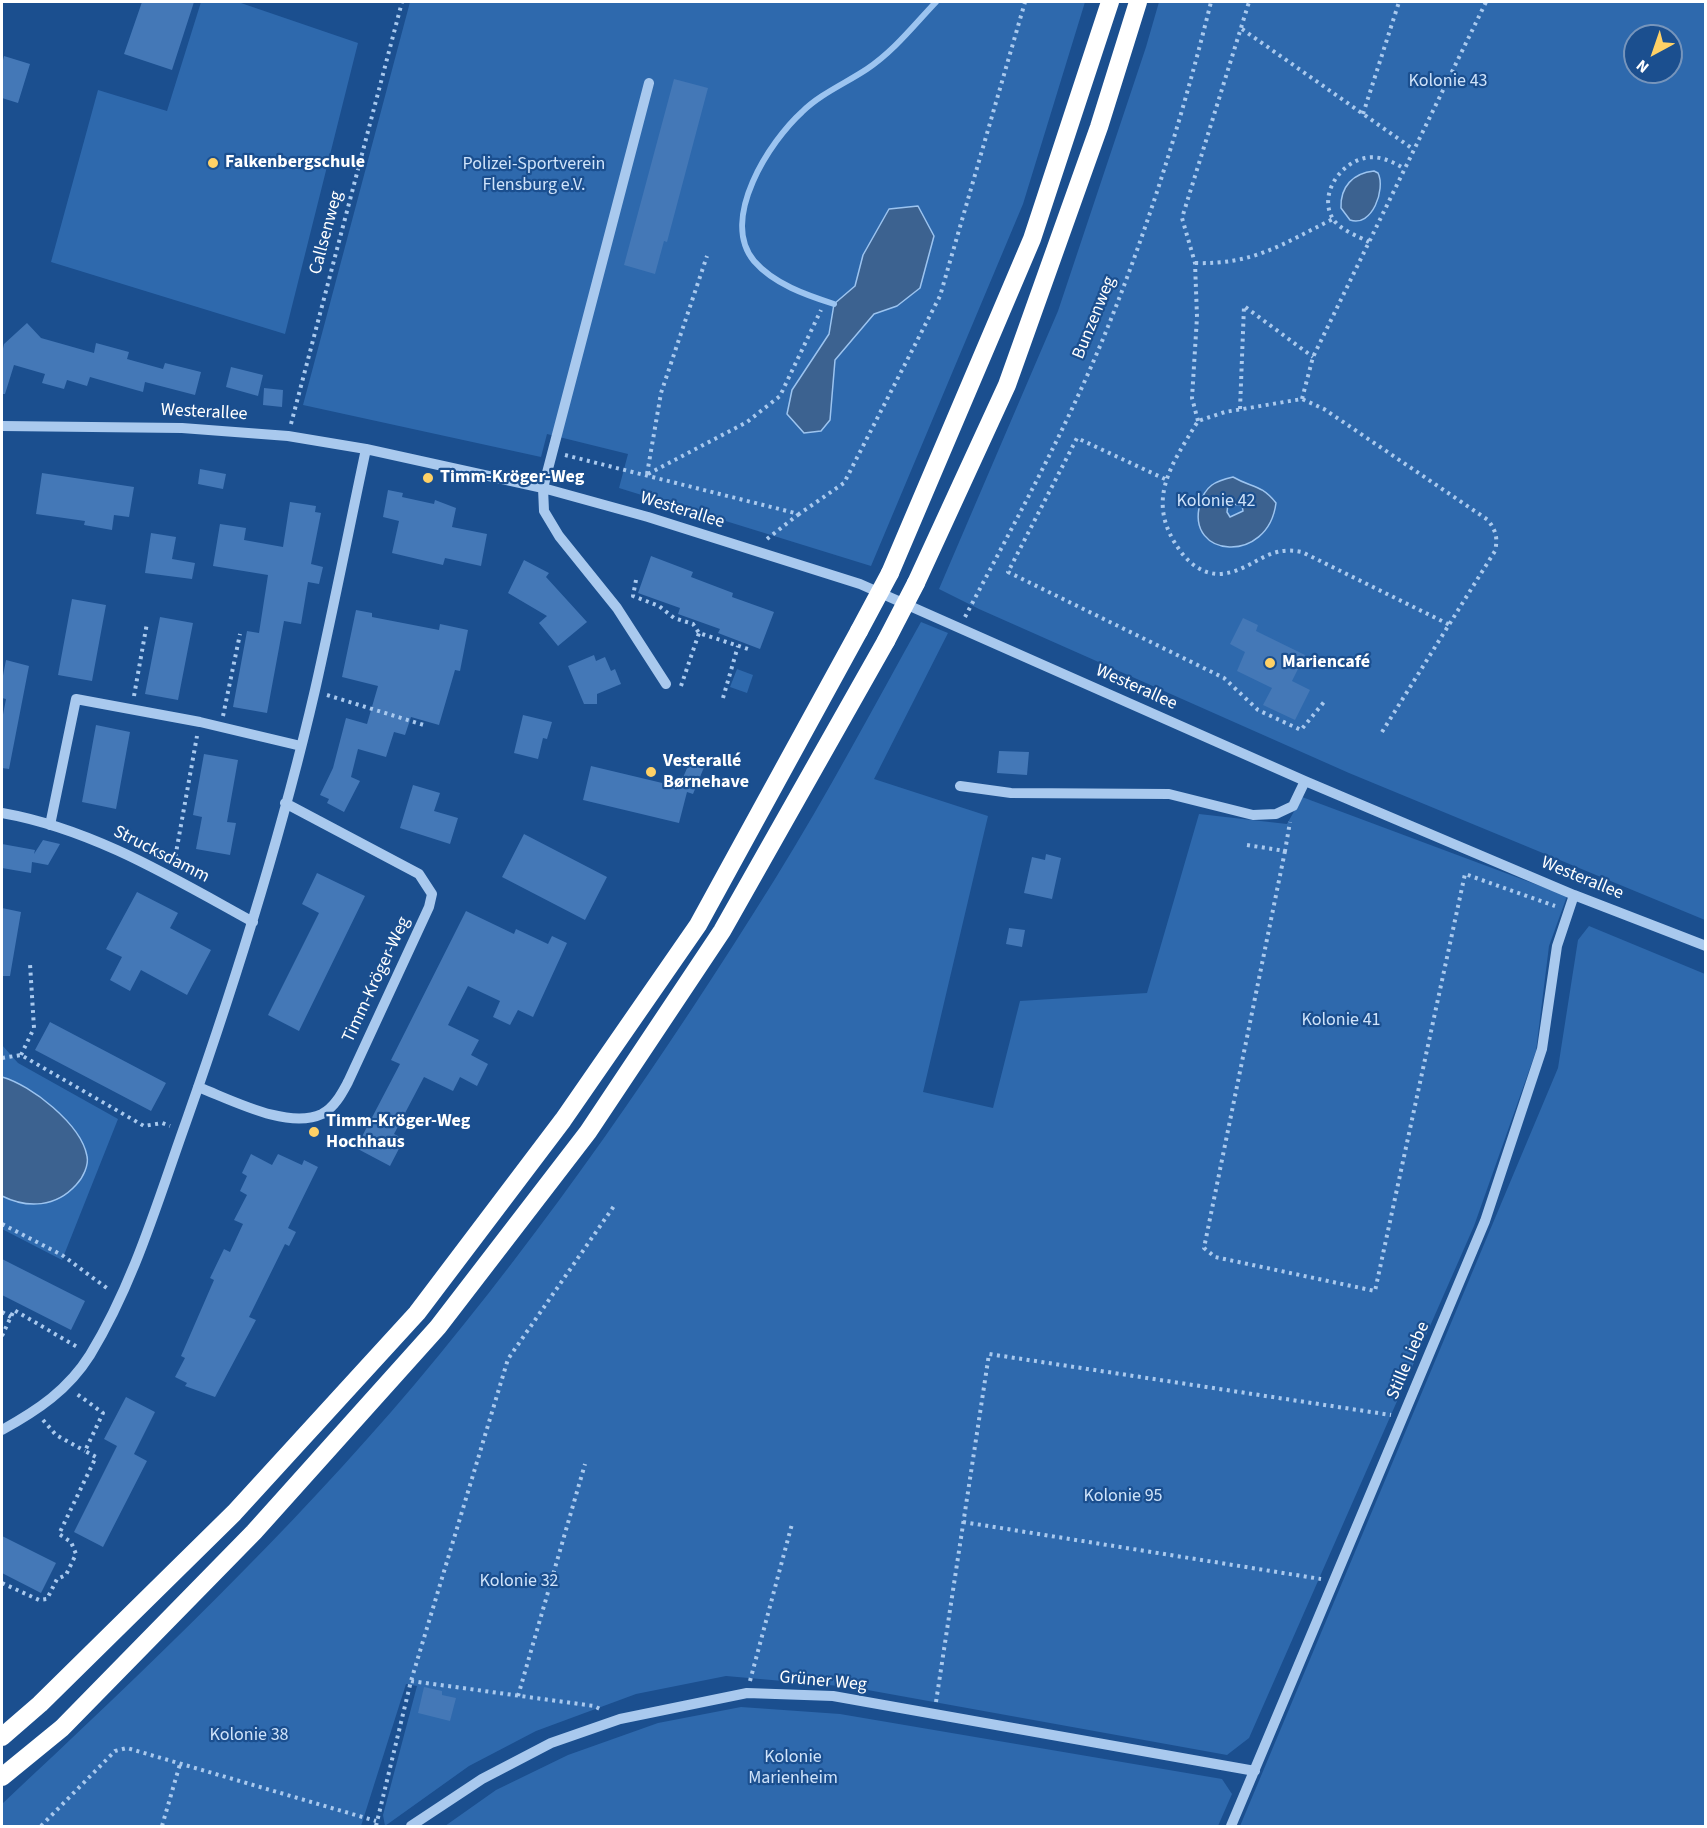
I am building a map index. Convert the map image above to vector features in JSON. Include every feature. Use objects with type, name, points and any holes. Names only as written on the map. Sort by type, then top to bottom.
[{"type":"highway","points":[[2,1737],[40,1704],[234,1513],[417,1313],[563,1120],[698,925],[890,573],[1032,239],[1110,2]]},
{"type":"highway","points":[[2,1777],[62,1728],[254,1532],[438,1327],[588,1132],[722,931],[886,641],[916,583],[1007,385],[1099,127],[1138,2]]},
{"type":"street","points":[[649,84],[543,488],[544,511],[559,536],[617,608],[666,684]]},
{"type":"street","name":"Westerallee","points":[[2,426],[182,428],[288,436],[366,449],[543,488],[757,551],[860,584],[1305,781],[1574,895],[1706,946]]},
{"type":"street","points":[[2,1430],[36,1411],[66,1385],[90,1355],[119,1297],[146,1233],[253,922],[315,692],[366,449]]},
{"type":"street","points":[[50,825],[76,699],[200,722],[300,746]]},
{"type":"street","points":[[960,786],[1011,793],[1169,794],[1253,815],[1276,814],[1293,806],[1305,781]]},
{"type":"street","name":"Timm-Kröger-Weg","points":[[198,1087],[280,1117],[305,1119],[324,1113],[338,1100],[348,1082],[429,907],[432,894],[419,874],[285,803]]},
{"type":"street","name":"Strucksdamm","points":[[2,813],[93,839],[172,877],[253,922]]},
{"type":"street","name":"Stille Liebe","points":[[1231,1827],[1485,1221],[1542,1049],[1557,946],[1574,895]]},
{"type":"street","name":"Grüner Weg","points":[[411,1827],[482,1779],[551,1743],[620,1719],[666,1707],[747,1693],[833,1696],[1255,1771]]},
{"type":"path","name":"Callsenweg","points":[[288,436],[402,2]]},
{"type":"path","points":[[757,551],[765,541],[799,514],[844,483],[940,296],[1025,2]]},
{"type":"path","name":"Bunzenweg","points":[[960,627],[1061,433],[1113,314],[1154,197],[1211,2]]},
{"type":"path","points":[[1249,2],[1182,218],[1195,263],[1197,317],[1192,398],[1198,421],[1165,479],[1161,501],[1165,522],[1175,543],[1188,561],[1200,570],[1217,574],[1235,571],[1271,552],[1286,549],[1302,552],[1450,625]]},
{"type":"path","points":[[1363,114],[1399,2]]},
{"type":"path","points":[[1302,399],[1313,357],[1486,2]]},
{"type":"path","points":[[1242,29],[1414,149]]},
{"type":"path","points":[[1369,242],[1346,230],[1333,219],[1328,191],[1337,176],[1349,164],[1366,157],[1388,159],[1405,169]]},
{"type":"path","points":[[1195,263],[1225,264],[1254,258],[1333,219]]},
{"type":"path","points":[[647,474],[661,393],[707,256]]},
{"type":"path","points":[[1240,409],[1244,306],[1313,357]]},
{"type":"path","points":[[647,474],[747,422],[780,396],[821,310]]},
{"type":"path","points":[[1198,421],[1240,409],[1302,399],[1324,409],[1363,435],[1488,520],[1495,529],[1497,540],[1495,551],[1382,732]]},
{"type":"path","points":[[1165,479],[1077,438],[1008,572],[1224,678],[1258,710],[1301,730],[1324,702]]},
{"type":"path","points":[[552,452],[799,514]]},
{"type":"path","points":[[636,580],[633,596],[660,606],[674,618],[693,624],[699,633],[748,650]]},
{"type":"path","points":[[136,688],[147,623]]},
{"type":"path","points":[[681,687],[699,633]]},
{"type":"path","points":[[224,712],[240,634]]},
{"type":"path","points":[[723,698],[738,646]]},
{"type":"path","points":[[315,692],[427,726]]},
{"type":"path","points":[[172,877],[197,736]]},
{"type":"path","points":[[1293,806],[1204,1248],[1215,1257],[1375,1291],[1465,874],[1569,910]]},
{"type":"path","points":[[1247,845],[1285,851]]},
{"type":"path","points":[[21,1055],[34,1028],[30,964]]},
{"type":"path","points":[[2,1058],[21,1055],[144,1126],[162,1123],[182,1132]]},
{"type":"path","points":[[376,1827],[411,1681],[508,1359],[614,1206]]},
{"type":"path","points":[[2,1224],[62,1255],[119,1297]]},
{"type":"path","points":[[2,1336],[14,1310],[90,1355]]},
{"type":"path","points":[[2,1312],[10,1317]]},
{"type":"path","points":[[934,1714],[989,1354],[1403,1417]]},
{"type":"path","points":[[66,1385],[103,1413],[85,1451]]},
{"type":"path","points":[[2,1583],[39,1600],[47,1599],[57,1579],[66,1575],[76,1554],[71,1542],[59,1534],[96,1457],[56,1435],[36,1411]]},
{"type":"path","points":[[518,1696],[585,1464]]},
{"type":"path","points":[[963,1522],[1334,1581]]},
{"type":"path","points":[[747,1693],[792,1524]]},
{"type":"path","points":[[411,1681],[594,1707],[620,1719]]},
{"type":"path","points":[[41,1827],[115,1751],[127,1748],[376,1821]]},
{"type":"path","points":[[162,1827],[180,1764]]},
{"type":"green space","name":"Falkenbergschule","points":[[201,2],[238,2],[358,43],[285,334],[51,262],[98,90],[167,111]]},
{"type":"green space","name":"Polizei-Sportverein Flensburg e.V.","points":[[410,2],[1085,2],[1023,204],[871,566],[619,488],[628,454],[547,434],[541,457],[303,405]]},
{"type":"green space","points":[[1159,2],[1705,2],[1705,920],[1349,773],[979,609],[939,589],[1058,311]]},
{"type":"green space","points":[[921,622],[948,633],[874,779],[988,816],[923,1092],[993,1108],[1020,1001],[1147,993],[1199,814],[1287,824],[1302,797],[1567,896],[1549,946],[1536,1051],[1474,1226],[1249,1738],[1227,1755],[851,1687],[726,1676],[636,1694],[536,1731],[469,1766],[385,1826],[383,1815],[417,1686],[406,1684],[361,1826],[2,1826],[2,1804],[162,1652],[317,1494],[415,1384],[512,1263],[604,1138],[734,944],[813,816]]},
{"type":"green space","points":[[737,669],[753,675],[747,693],[730,687]]},
{"type":"green space","points":[[1589,926],[1705,974],[1705,1826],[1240,1826],[1558,1068],[1578,940]]},
{"type":"green space","points":[[2,1045],[18,1063],[118,1119],[62,1260],[2,1229],[2,1196],[17,1203],[87,1157],[78,1134],[62,1115],[31,1092],[2,1077]]},
{"type":"green space","name":"Kolonie Marienheim","points":[[741,1707],[840,1714],[1222,1779],[1232,1794],[1218,1826],[445,1826],[496,1790],[568,1755],[658,1723]]},
{"type":"shaded area","points":[[1374,171],[1378,173],[1380,180],[1375,206],[1365,218],[1358,221],[1350,220],[1341,208],[1345,188],[1354,178]]},
{"type":"shaded area","points":[[918,206],[934,236],[920,288],[897,306],[874,314],[835,360],[830,420],[821,431],[804,433],[787,414],[792,390],[829,334],[834,304],[855,286],[863,255],[889,209]]},
{"type":"shaded area","points":[[1233,477],[1261,489],[1276,503],[1270,523],[1259,537],[1244,545],[1229,547],[1215,544],[1204,535],[1199,522],[1200,504],[1205,493],[1212,485]],"holes":[[[1228,504],[1242,505],[1243,511],[1230,517],[1227,512]]]},
{"type":"shaded area","points":[[2,1077],[14,1081],[40,1097],[65,1119],[83,1144],[87,1163],[81,1179],[68,1192],[51,1202],[22,1203],[2,1196]]},
{"type":"building","points":[[142,2],[194,2],[172,70],[124,54]]},
{"type":"building","points":[[4,56],[30,64],[18,103],[2,98]]},
{"type":"building","points":[[674,79],[708,88],[667,242],[664,241],[655,274],[624,265]]},
{"type":"building","points":[[27,323],[41,338],[94,353],[96,343],[129,352],[127,359],[163,369],[165,363],[201,372],[195,395],[145,382],[143,392],[90,377],[87,386],[67,380],[64,389],[42,383],[45,374],[14,365],[5,394],[2,394],[4,344]]},
{"type":"building","points":[[231,367],[263,375],[258,396],[226,387]]},
{"type":"building","points":[[264,388],[283,390],[282,407],[263,405]]},
{"type":"building","points":[[200,469],[226,474],[223,489],[198,484]]},
{"type":"building","points":[[42,473],[134,487],[129,517],[114,515],[112,530],[84,525],[85,521],[36,514]]},
{"type":"building","points":[[388,490],[403,493],[402,497],[434,504],[435,500],[456,508],[452,527],[487,534],[481,566],[445,558],[443,565],[392,553],[399,521],[383,517]]},
{"type":"building","points":[[290,502],[316,506],[315,512],[321,513],[311,564],[323,567],[319,584],[308,582],[301,624],[284,621],[267,713],[233,707],[247,631],[259,633],[268,575],[213,566],[220,524],[246,528],[244,540],[283,547]]},
{"type":"building","points":[[151,533],[176,537],[172,559],[195,563],[192,579],[145,573]]},
{"type":"building","points":[[651,556],[693,572],[691,577],[733,593],[732,597],[774,612],[760,649],[718,633],[720,629],[678,614],[680,608],[638,593]]},
{"type":"building","points":[[524,560],[549,573],[546,577],[587,622],[558,646],[539,623],[547,616],[508,593]]},
{"type":"building","points":[[72,599],[106,605],[92,681],[58,675]]},
{"type":"building","points":[[356,610],[372,613],[372,617],[439,630],[440,624],[468,630],[460,671],[455,670],[439,725],[411,717],[405,735],[394,732],[386,757],[358,749],[351,777],[360,781],[344,812],[327,803],[329,799],[320,795],[333,768],[346,718],[367,724],[378,686],[342,677]]},
{"type":"building","points":[[160,617],[193,623],[178,700],[145,694]]},
{"type":"building","name":"Mariencafé","points":[[1243,618],[1258,625],[1256,631],[1305,655],[1292,681],[1310,690],[1295,720],[1263,705],[1272,688],[1237,671],[1245,652],[1230,644]]},
{"type":"building","points":[[594,655],[596,661],[605,657],[611,671],[615,669],[621,684],[597,694],[597,704],[584,704],[568,666]]},
{"type":"building","points":[[6,660],[29,666],[9,769],[2,768],[2,720],[6,699],[2,698],[2,681]]},
{"type":"building","points":[[523,715],[552,722],[547,739],[543,738],[538,759],[514,753]]},
{"type":"building","points":[[96,725],[130,732],[116,809],[82,802]]},
{"type":"building","points":[[999,751],[1029,752],[1027,775],[997,773]]},
{"type":"building","points":[[204,754],[238,760],[227,822],[236,823],[230,855],[196,849],[202,817],[193,815]]},
{"type":"building","points":[[693,754],[707,760],[693,794],[687,792],[679,823],[583,800],[591,766],[679,787]]},
{"type":"building","points":[[413,785],[440,793],[434,811],[458,818],[450,844],[400,828]]},
{"type":"building","points":[[524,834],[607,877],[585,920],[502,877]]},
{"type":"building","points":[[43,840],[60,844],[48,865],[32,862],[31,873],[2,868],[2,844],[35,850],[34,854]]},
{"type":"building","points":[[1046,854],[1061,858],[1052,899],[1024,893],[1032,857],[1045,860]]},
{"type":"building","points":[[317,873],[365,896],[299,1031],[268,1015],[319,913],[302,904]]},
{"type":"building","points":[[137,892],[178,913],[170,928],[211,950],[187,995],[141,970],[130,991],[110,980],[122,957],[106,949]]},
{"type":"building","points":[[2,908],[21,912],[10,976],[2,976]]},
{"type":"building","points":[[466,911],[514,934],[516,929],[548,944],[552,936],[567,943],[533,1017],[518,1010],[510,1025],[493,1017],[500,1001],[468,986],[448,1025],[479,1040],[471,1055],[488,1064],[477,1086],[460,1077],[453,1091],[424,1077],[394,1134],[404,1139],[390,1166],[356,1148],[400,1064],[391,1060]]},
{"type":"building","points":[[1009,928],[1025,930],[1022,947],[1006,944]]},
{"type":"building","points":[[50,1022],[166,1083],[151,1111],[35,1050]]},
{"type":"building","points":[[251,1154],[272,1165],[278,1154],[302,1165],[304,1160],[318,1167],[288,1228],[296,1232],[289,1246],[285,1244],[249,1317],[256,1320],[215,1397],[185,1386],[187,1383],[175,1377],[185,1358],[181,1356],[214,1280],[210,1278],[224,1249],[230,1252],[243,1224],[234,1220],[247,1195],[240,1191],[247,1176],[242,1173]]},
{"type":"building","points":[[2,1259],[85,1301],[71,1330],[2,1295]]},
{"type":"building","points":[[126,1397],[155,1412],[134,1454],[147,1461],[103,1547],[74,1532],[117,1446],[104,1439]]},
{"type":"building","points":[[2,1536],[56,1563],[41,1593],[2,1573]]},
{"type":"building","points":[[424,1687],[442,1691],[442,1695],[456,1698],[450,1721],[418,1713]]},
{"type":"waterway","points":[[834,304],[802,293],[781,282],[754,261],[745,244],[742,224],[745,203],[764,161],[789,125],[817,100],[867,69],[886,54],[936,2]]},
{"type":"place","name":"Falkenbergschule","points":[[213,163]]},
{"type":"place","name":"Timm-Kröger-Weg","points":[[428,478]]},
{"type":"place","name":"Mariencafé","points":[[1270,663]]},
{"type":"place","name":"Vesterallé Børnehave","points":[[651,772]]},
{"type":"place","name":"Timm-Kröger-Weg Hochhaus","points":[[314,1132]]},
{"type":"park label","name":"Kolonie 43","points":[[1448,82]]},
{"type":"park label","name":"Kolonie 42","points":[[1216,502]]},
{"type":"park label","name":"Kolonie 41","points":[[1341,1021]]},
{"type":"park label","name":"Kolonie 95","points":[[1123,1497]]},
{"type":"park label","name":"Kolonie 32","points":[[519,1582]]},
{"type":"park label","name":"Kolonie 38","points":[[249,1736]]}]
